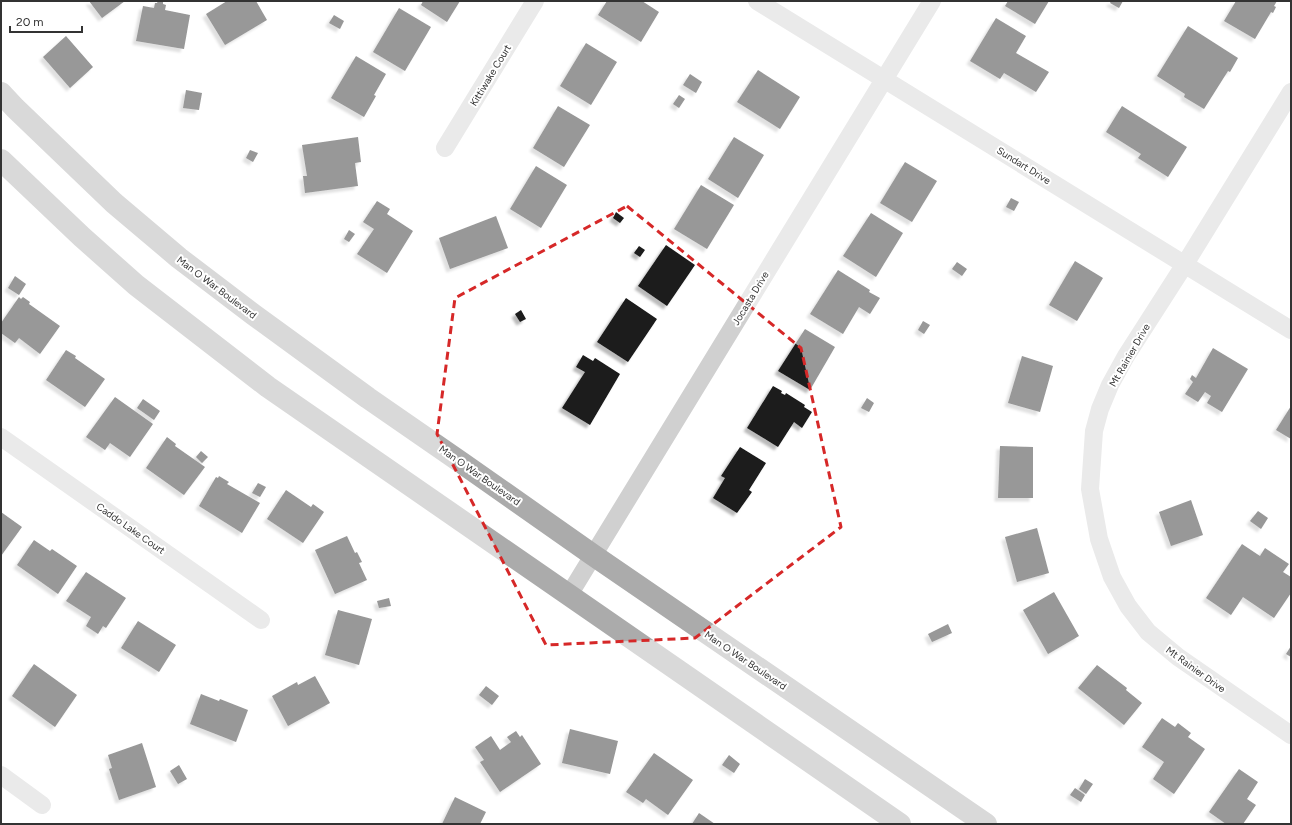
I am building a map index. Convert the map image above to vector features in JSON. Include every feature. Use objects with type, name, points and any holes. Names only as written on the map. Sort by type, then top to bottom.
[{"type":"main road","name":"Man O War Boulevard","points":[[1,93],[114,203],[179,258],[254,315],[368,398],[593,555],[986,824]]},
{"type":"main road","points":[[1,160],[82,238],[136,285],[230,358],[339,437],[900,824]]},
{"type":"street","name":"Kittiwake Court","points":[[445,148],[535,1]]},
{"type":"street","name":"Sundart Drive","points":[[757,1],[1291,330]]},
{"type":"street","name":"Jocasta Drive","points":[[569,595],[932,1]]},
{"type":"street","name":"Mt Rainier Drive","points":[[1291,92],[1185,264],[1126,356],[1110,385],[1100,410],[1093,438],[1090,490],[1099,539],[1112,577],[1128,606],[1148,632],[1178,657],[1291,735]]},
{"type":"street","name":"Caddo Lake Court","points":[[1,437],[260,620]]},
{"type":"street","points":[[1,775],[42,804]]},
{"type":"highlighted area","points":[[627,206],[801,348],[841,527],[695,638],[546,645],[437,434],[455,298]]},
{"type":"building","points":[[89,1],[125,1],[102,18]]},
{"type":"building","points":[[158,1],[163,1],[163,4],[166,5],[165,10],[190,15],[184,49],[136,41],[143,6],[154,8],[155,3]]},
{"type":"building","points":[[227,1],[256,1],[267,20],[225,45],[206,14]]},
{"type":"building","points":[[423,1],[460,1],[447,22],[421,5]]},
{"type":"building","points":[[607,1],[642,1],[659,12],[641,42],[598,15]]},
{"type":"building","points":[[1008,1],[1049,1],[1035,24],[1005,6]]},
{"type":"building","points":[[1111,1],[1123,1],[1119,8],[1110,3]]},
{"type":"building","points":[[1236,1],[1277,1],[1274,6],[1276,7],[1273,13],[1271,12],[1255,39],[1224,21]]},
{"type":"building","points":[[399,8],[431,27],[405,71],[373,52]]},
{"type":"building","points":[[334,15],[344,21],[340,29],[329,23]]},
{"type":"building","points":[[996,18],[1026,36],[1016,53],[1049,72],[1036,92],[1004,73],[1000,79],[970,61]]},
{"type":"building","points":[[1188,26],[1238,58],[1204,109],[1184,97],[1185,94],[1157,76]]},
{"type":"building","points":[[66,36],[93,67],[70,88],[43,57]]},
{"type":"building","points":[[586,43],[617,62],[591,105],[560,86]]},
{"type":"building","points":[[356,56],[386,74],[364,117],[331,98]]},
{"type":"building","points":[[758,70],[800,97],[780,129],[737,102]]},
{"type":"building","points":[[690,74],[702,82],[696,93],[683,85]]},
{"type":"building","points":[[186,90],[202,93],[199,110],[183,108]]},
{"type":"building","points":[[679,95],[685,99],[679,108],[673,104]]},
{"type":"building","points":[[558,106],[590,125],[564,167],[533,148]]},
{"type":"building","points":[[1122,106],[1187,147],[1168,177],[1138,158],[1141,154],[1106,132]]},
{"type":"building","points":[[358,137],[361,162],[355,163],[358,186],[305,193],[303,176],[307,176],[302,145]]},
{"type":"building","points":[[734,137],[764,155],[738,198],[708,179]]},
{"type":"building","points":[[250,150],[258,153],[253,162],[246,158]]},
{"type":"building","points":[[905,162],[937,181],[912,222],[880,203]]},
{"type":"building","points":[[536,166],[567,185],[541,228],[510,209]]},
{"type":"building","points":[[701,185],[734,205],[707,249],[674,229]]},
{"type":"building","points":[[1011,198],[1019,202],[1014,211],[1006,207]]},
{"type":"building","points":[[377,201],[390,209],[387,214],[413,231],[387,273],[357,254],[374,229],[363,222]]},
{"type":"building","points":[[616,212],[624,218],[620,223],[613,218]]},
{"type":"building","points":[[871,213],[903,233],[876,277],[843,256]]},
{"type":"building","points":[[496,216],[508,248],[450,269],[439,238]]},
{"type":"building","points":[[349,230],[355,234],[349,242],[344,239]]},
{"type":"building","points":[[666,245],[695,265],[667,306],[638,286]]},
{"type":"building","points":[[639,246],[645,250],[640,257],[634,253]]},
{"type":"building","points":[[1075,261],[1103,278],[1077,321],[1049,305]]},
{"type":"building","points":[[957,262],[967,269],[962,276],[952,269]]},
{"type":"building","points":[[838,270],[880,298],[870,314],[859,307],[843,334],[810,314]]},
{"type":"building","points":[[15,276],[26,284],[19,295],[8,288]]},
{"type":"building","points":[[19,297],[21,299],[23,297],[30,302],[29,304],[60,326],[40,354],[19,338],[15,343],[1,333],[1,323]]},
{"type":"building","points":[[626,298],[657,319],[628,362],[597,342]]},
{"type":"building","points":[[521,310],[526,319],[520,322],[515,314]]},
{"type":"building","points":[[923,321],[930,325],[924,334],[918,330]]},
{"type":"building","points":[[805,329],[835,347],[810,390],[778,371]]},
{"type":"building","points":[[1213,348],[1248,369],[1222,412],[1207,403],[1211,396],[1205,392],[1198,402],[1185,394],[1193,382],[1190,379],[1192,375],[1196,378]]},
{"type":"building","points":[[66,350],[105,379],[85,407],[46,380]]},
{"type":"building","points":[[583,355],[593,361],[595,358],[620,374],[590,425],[562,408],[585,372],[576,367]]},
{"type":"building","points":[[1022,356],[1053,366],[1040,412],[1008,403]]},
{"type":"building","points":[[773,386],[782,391],[781,393],[785,395],[786,393],[805,405],[804,407],[812,412],[802,428],[794,422],[778,447],[747,428]]},
{"type":"building","points":[[115,397],[153,424],[130,457],[110,443],[105,450],[86,437]]},
{"type":"building","points":[[867,398],[874,403],[869,412],[861,408]]},
{"type":"building","points":[[143,399],[160,411],[154,420],[137,408]]},
{"type":"building","points":[[1291,406],[1291,439],[1276,430]]},
{"type":"building","points":[[167,437],[176,444],[175,446],[205,467],[184,495],[146,468]]},
{"type":"building","points":[[1000,446],[1033,447],[1033,498],[998,498]]},
{"type":"building","points":[[740,447],[766,463],[749,490],[752,492],[737,513],[713,498],[725,478],[721,476]]},
{"type":"building","points":[[201,451],[208,457],[202,463],[196,457]]},
{"type":"building","points":[[219,476],[229,482],[227,484],[260,503],[242,533],[199,506],[216,477],[218,478]]},
{"type":"building","points":[[258,483],[266,487],[260,497],[252,493]]},
{"type":"building","points":[[286,490],[311,507],[313,504],[324,512],[303,543],[267,519]]},
{"type":"building","points":[[1191,500],[1203,535],[1171,546],[1159,512]]},
{"type":"building","points":[[1258,511],[1268,518],[1261,529],[1250,521]]},
{"type":"building","points":[[1,512],[22,527],[1,556]]},
{"type":"building","points":[[1037,528],[1049,573],[1017,582],[1005,537]]},
{"type":"building","points":[[347,536],[355,553],[357,552],[362,562],[359,563],[367,580],[335,594],[315,550]]},
{"type":"building","points":[[34,540],[50,551],[52,549],[77,566],[58,594],[17,565]]},
{"type":"building","points":[[1242,544],[1260,556],[1265,548],[1289,564],[1283,572],[1291,577],[1291,593],[1274,618],[1243,597],[1231,615],[1206,598]]},
{"type":"building","points":[[86,572],[126,598],[106,628],[103,626],[98,634],[86,626],[91,617],[66,601]]},
{"type":"building","points":[[1054,592],[1079,636],[1048,654],[1023,610]]},
{"type":"building","points":[[389,598],[391,606],[379,608],[377,601]]},
{"type":"building","points":[[338,610],[372,619],[359,665],[325,655]]},
{"type":"building","points":[[138,621],[176,645],[159,672],[121,648]]},
{"type":"building","points":[[948,624],[952,633],[932,642],[928,634]]},
{"type":"building","points":[[1291,646],[1291,657],[1286,654]]},
{"type":"building","points":[[34,664],[77,695],[55,727],[12,696]]},
{"type":"building","points":[[1097,665],[1127,688],[1126,690],[1142,703],[1124,725],[1078,688]]},
{"type":"building","points":[[315,676],[330,703],[288,726],[272,696],[297,682],[298,685]]},
{"type":"building","points":[[486,686],[499,696],[492,705],[479,695]]},
{"type":"building","points":[[201,694],[219,701],[220,699],[248,710],[236,742],[190,724]]},
{"type":"building","points":[[1162,718],[1175,727],[1178,723],[1191,733],[1188,737],[1205,749],[1174,794],[1153,779],[1164,762],[1142,747]]},
{"type":"building","points":[[570,729],[618,741],[610,774],[562,763]]},
{"type":"building","points":[[516,731],[520,737],[522,735],[541,764],[500,792],[480,762],[484,760],[475,747],[491,736],[500,750],[511,742],[507,737]]},
{"type":"building","points":[[142,743],[156,787],[119,800],[109,769],[112,768],[108,755]]},
{"type":"building","points":[[654,753],[693,780],[668,815],[646,799],[643,803],[626,792]]},
{"type":"building","points":[[729,755],[740,764],[734,773],[722,765]]},
{"type":"building","points":[[179,765],[187,779],[178,784],[170,771]]},
{"type":"building","points":[[1239,769],[1258,782],[1247,799],[1256,805],[1243,824],[1226,824],[1209,812]]},
{"type":"building","points":[[1085,779],[1093,784],[1086,794],[1079,789]]},
{"type":"building","points":[[1075,788],[1085,795],[1081,802],[1070,795]]},
{"type":"building","points":[[455,797],[486,812],[480,824],[442,824]]},
{"type":"building","points":[[699,813],[715,824],[692,824]]}]
